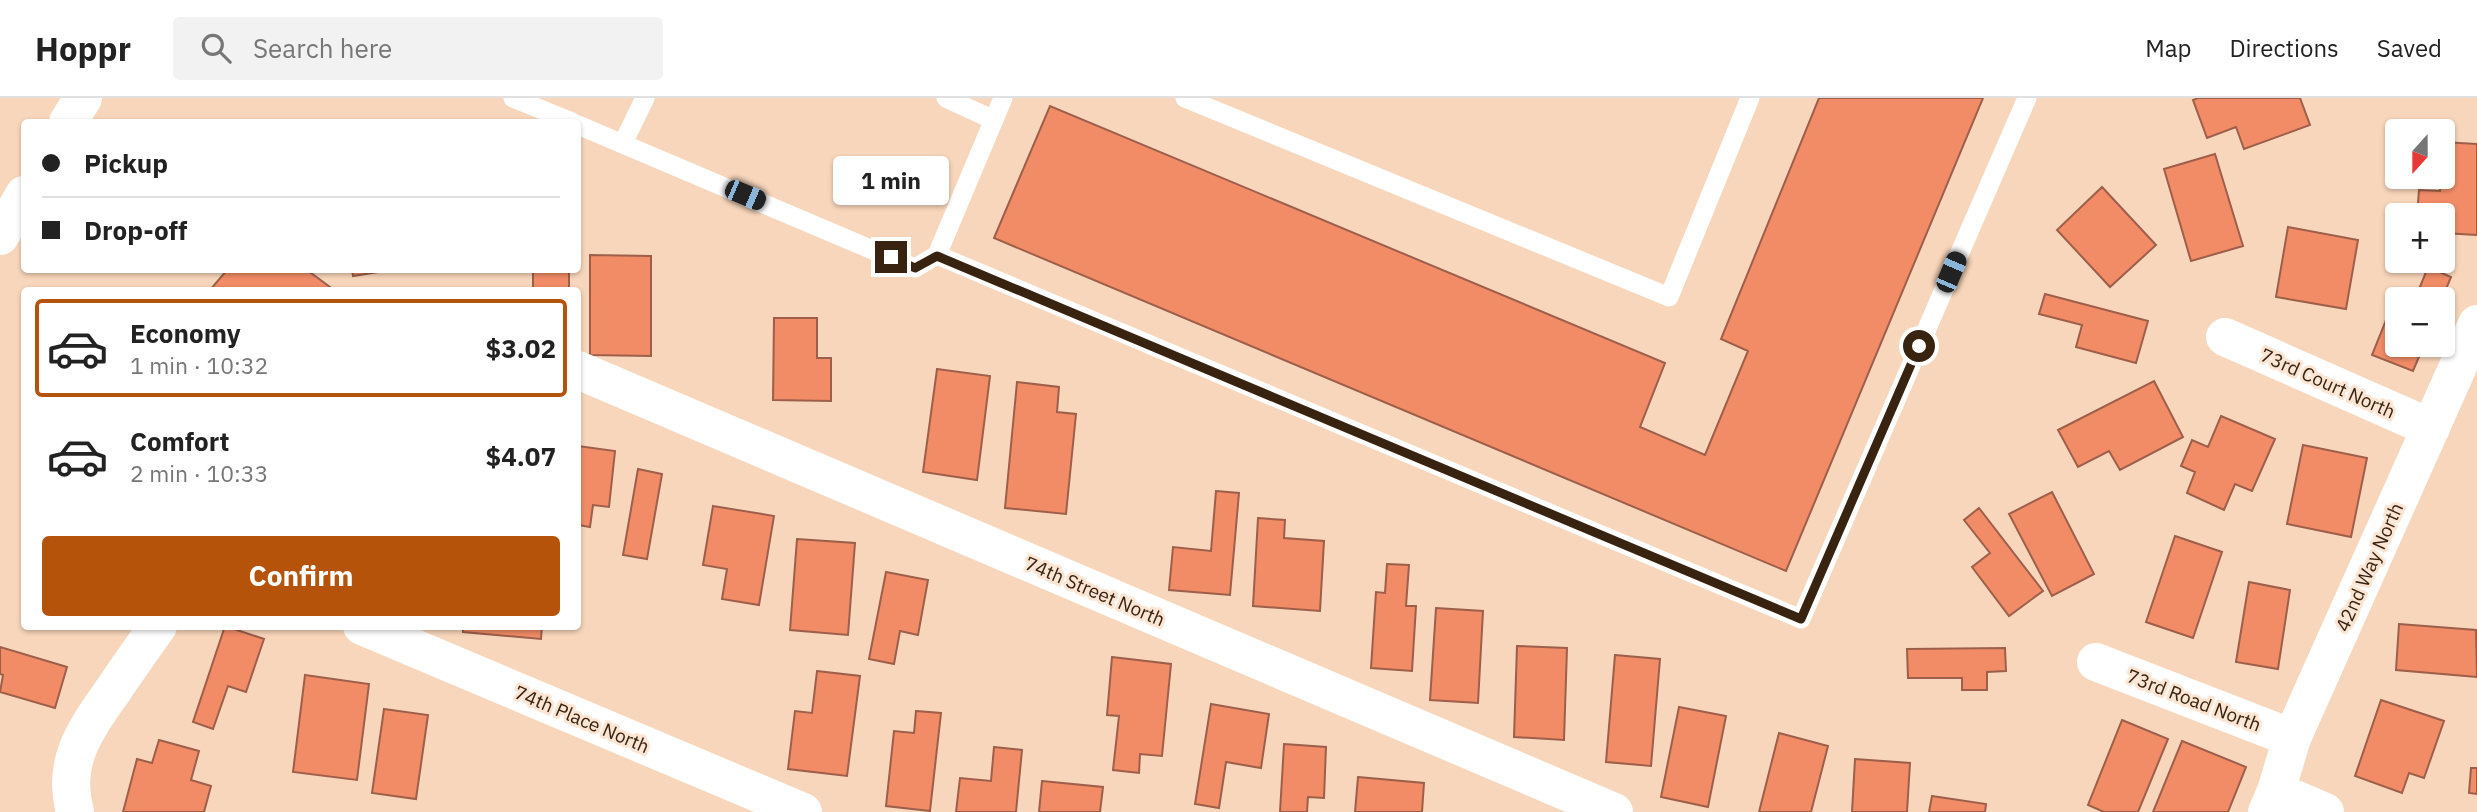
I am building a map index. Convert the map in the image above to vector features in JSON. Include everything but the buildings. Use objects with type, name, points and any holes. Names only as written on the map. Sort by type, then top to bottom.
[{"type":"main road","points":[[70,119],[83,98]]},
{"type":"main road","points":[[0,236],[21,200]]},
{"type":"main road","name":"42nd Way North","points":[[2271,802],[2292,738],[2477,324]]},
{"type":"main road","name":"73rd Court North","points":[[2225,337],[2431,428]]},
{"type":"main road","name":"74th Street North","points":[[581,371],[1568,803],[1614,812]]},
{"type":"main road","points":[[75,812],[69,793],[72,766],[79,741],[155,630]]},
{"type":"main road","name":"74th Place North","points":[[371,630],[803,812]]},
{"type":"main road","name":"73rd Road North","points":[[2096,662],[2292,738]]},
{"type":"main road","points":[[2271,802],[2325,812]]},
{"type":"lane","points":[[513,98],[565,119]]},
{"type":"lane","points":[[623,144],[645,98]]},
{"type":"lane","points":[[946,98],[994,120]]},
{"type":"lane","points":[[581,126],[915,268],[937,256],[1003,98]]},
{"type":"lane","points":[[1185,98],[1669,297],[1750,98]]},
{"type":"lane","points":[[937,256],[1801,619],[2027,98]]},
{"type":"route","points":[[891,257],[915,268],[937,256],[1801,619],[1919,346]]}]
